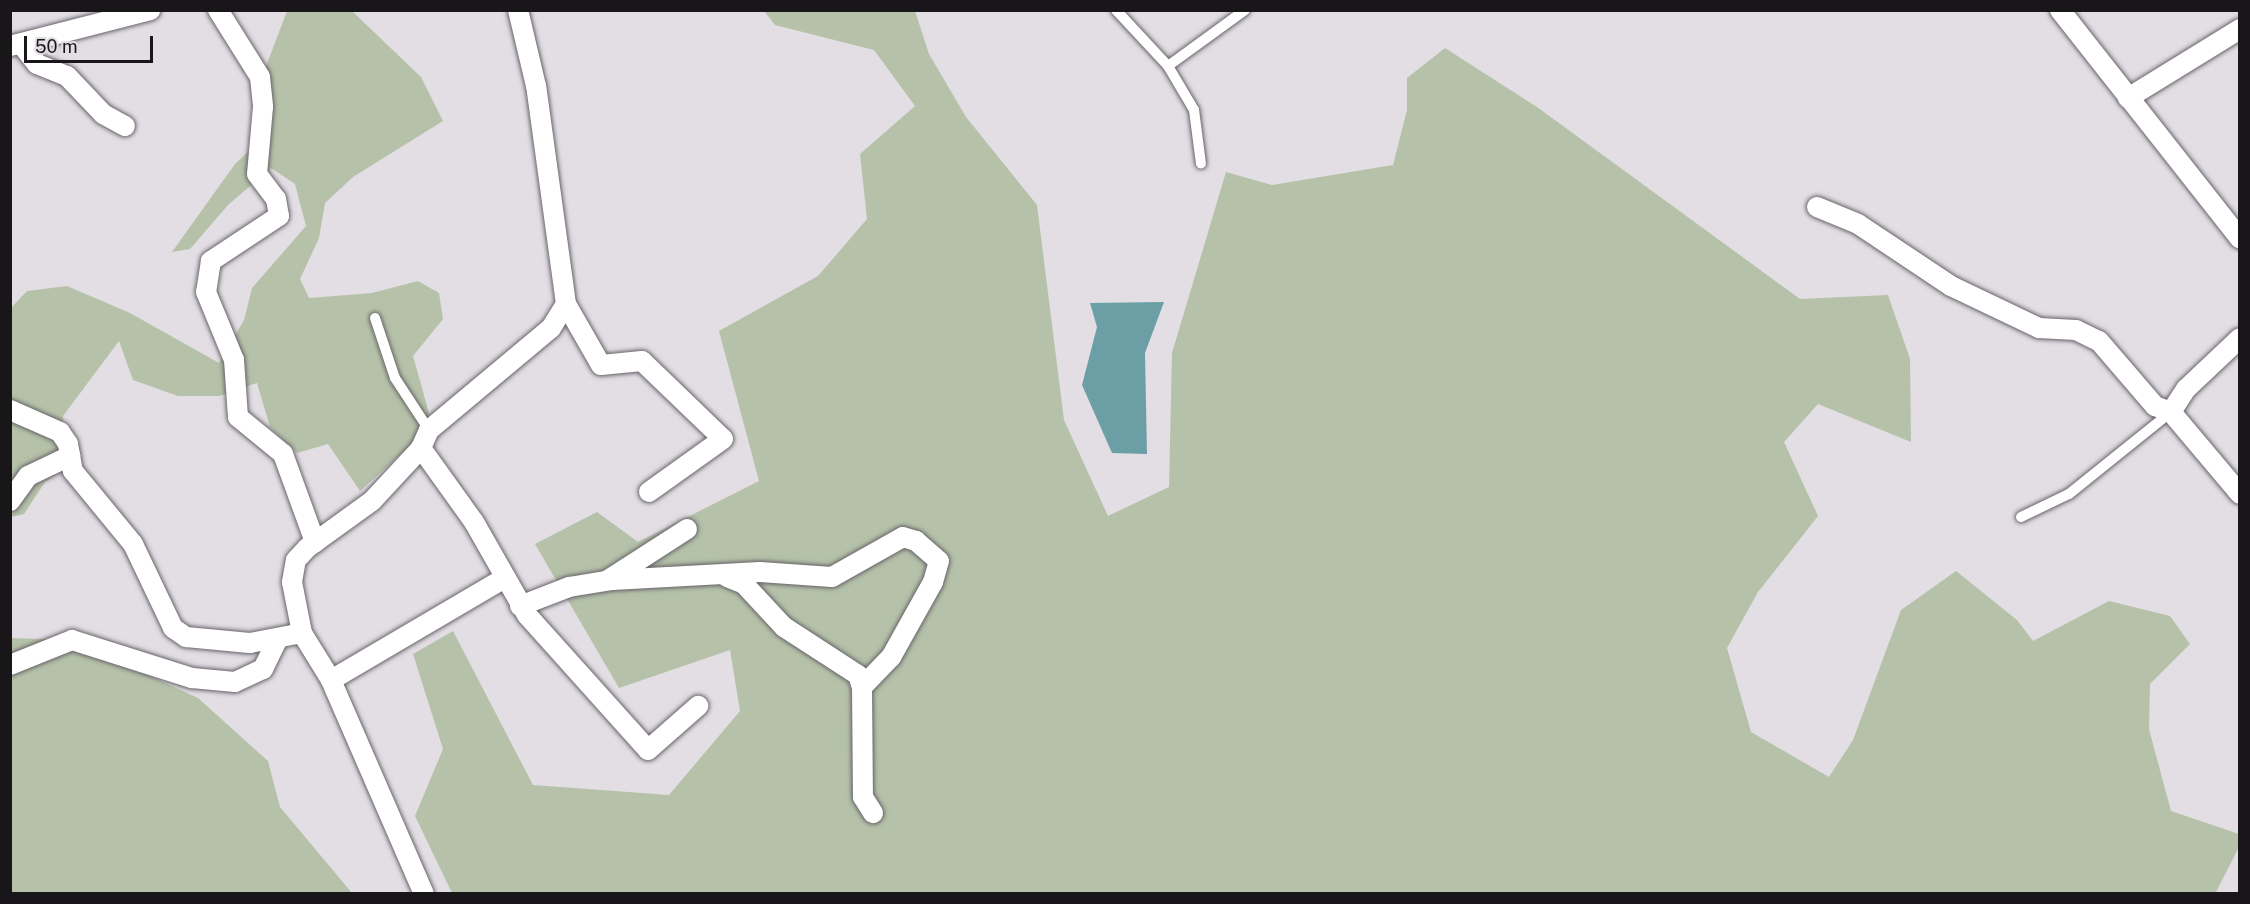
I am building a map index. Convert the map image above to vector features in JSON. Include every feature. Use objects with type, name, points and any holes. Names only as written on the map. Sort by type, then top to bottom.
[{"type":"street","points":[[16,46],[150,10]]},
{"type":"street","points":[[218,10],[260,77],[257,174],[276,199],[279,216],[211,261],[206,292],[234,360],[238,417],[283,454],[315,542]]},
{"type":"street","points":[[518,10],[536,86],[566,304],[601,365],[642,361],[723,439],[649,492]]},
{"type":"street","points":[[2060,10],[2240,239]]},
{"type":"street","points":[[2128,98],[2240,29]]},
{"type":"street","points":[[16,46],[37,64],[67,76],[104,114],[125,126]]},
{"type":"street","points":[[1817,207],[1858,224],[1951,286],[2039,328],[2076,330],[2099,341],[2155,406],[2171,412],[2240,494]]},
{"type":"street","points":[[424,894],[331,680],[302,633],[292,582],[296,560],[315,542],[372,501],[425,439],[551,328],[566,304]]},
{"type":"street","points":[[2171,412],[2186,389],[2240,338]]},
{"type":"street","points":[[10,410],[60,432],[70,456],[73,471],[133,544],[173,628],[208,641],[276,642],[302,633]]},
{"type":"street","points":[[425,439],[520,606],[648,750],[698,706]]},
{"type":"street","points":[[10,501],[28,476],[70,456]]},
{"type":"street","points":[[606,581],[687,529]]},
{"type":"street","points":[[520,606],[569,587],[606,581],[727,577],[760,572],[832,577],[903,537],[931,551],[939,561],[933,582],[891,657],[862,687]]},
{"type":"street","points":[[727,577],[744,584],[784,627],[858,675],[862,687],[863,797],[873,813]]},
{"type":"street","points":[[331,680],[503,579]]},
{"type":"street","points":[[10,665],[72,640],[192,678],[235,682],[263,669],[276,642]]},
{"type":"lane","points":[[1116,10],[1168,66],[1194,110],[1202,164]]},
{"type":"lane","points":[[1168,66],[1245,10]]},
{"type":"lane","points":[[375,318],[395,378],[425,439]]},
{"type":"lane","points":[[2021,517],[2069,494],[2171,412]]},
{"type":"green space","points":[[287,11],[352,11],[421,77],[443,121],[353,177],[325,203],[319,238],[300,279],[309,298],[372,293],[418,281],[439,293],[443,319],[413,356],[429,413],[413,443],[360,491],[328,444],[297,453],[270,427],[257,383],[219,396],[178,396],[133,380],[119,341],[63,416],[65,469],[45,482],[24,514],[11,517],[11,308],[27,291],[67,286],[130,313],[219,363],[244,320],[252,288],[306,226],[295,184],[271,168],[228,205],[190,249],[172,252],[235,164],[271,130],[265,69]]},
{"type":"green space","points":[[764,11],[915,11],[929,54],[966,117],[1037,205],[1064,420],[1108,516],[1169,487],[1172,353],[1226,172],[1272,185],[1393,165],[1407,110],[1407,78],[1445,48],[1537,107],[1800,299],[1888,295],[1910,359],[1911,442],[1818,404],[1784,442],[1818,516],[1758,592],[1727,648],[1751,732],[1829,777],[1853,740],[1901,610],[1956,571],[2017,620],[2033,641],[2109,601],[2170,616],[2190,644],[2150,684],[2149,729],[2171,811],[2239,834],[2239,847],[2215,894],[452,893],[415,816],[443,749],[413,654],[453,631],[533,785],[669,795],[740,711],[730,650],[619,688],[535,544],[597,512],[638,542],[759,481],[719,331],[818,276],[867,219],[860,154],[915,106],[874,50],[775,25]]},
{"type":"green space","points":[[11,638],[72,640],[198,698],[268,761],[280,807],[352,893],[11,894]]},
{"type":"water","points":[[1164,302],[1145,353],[1147,454],[1112,453],[1082,385],[1097,327],[1090,303]]}]
